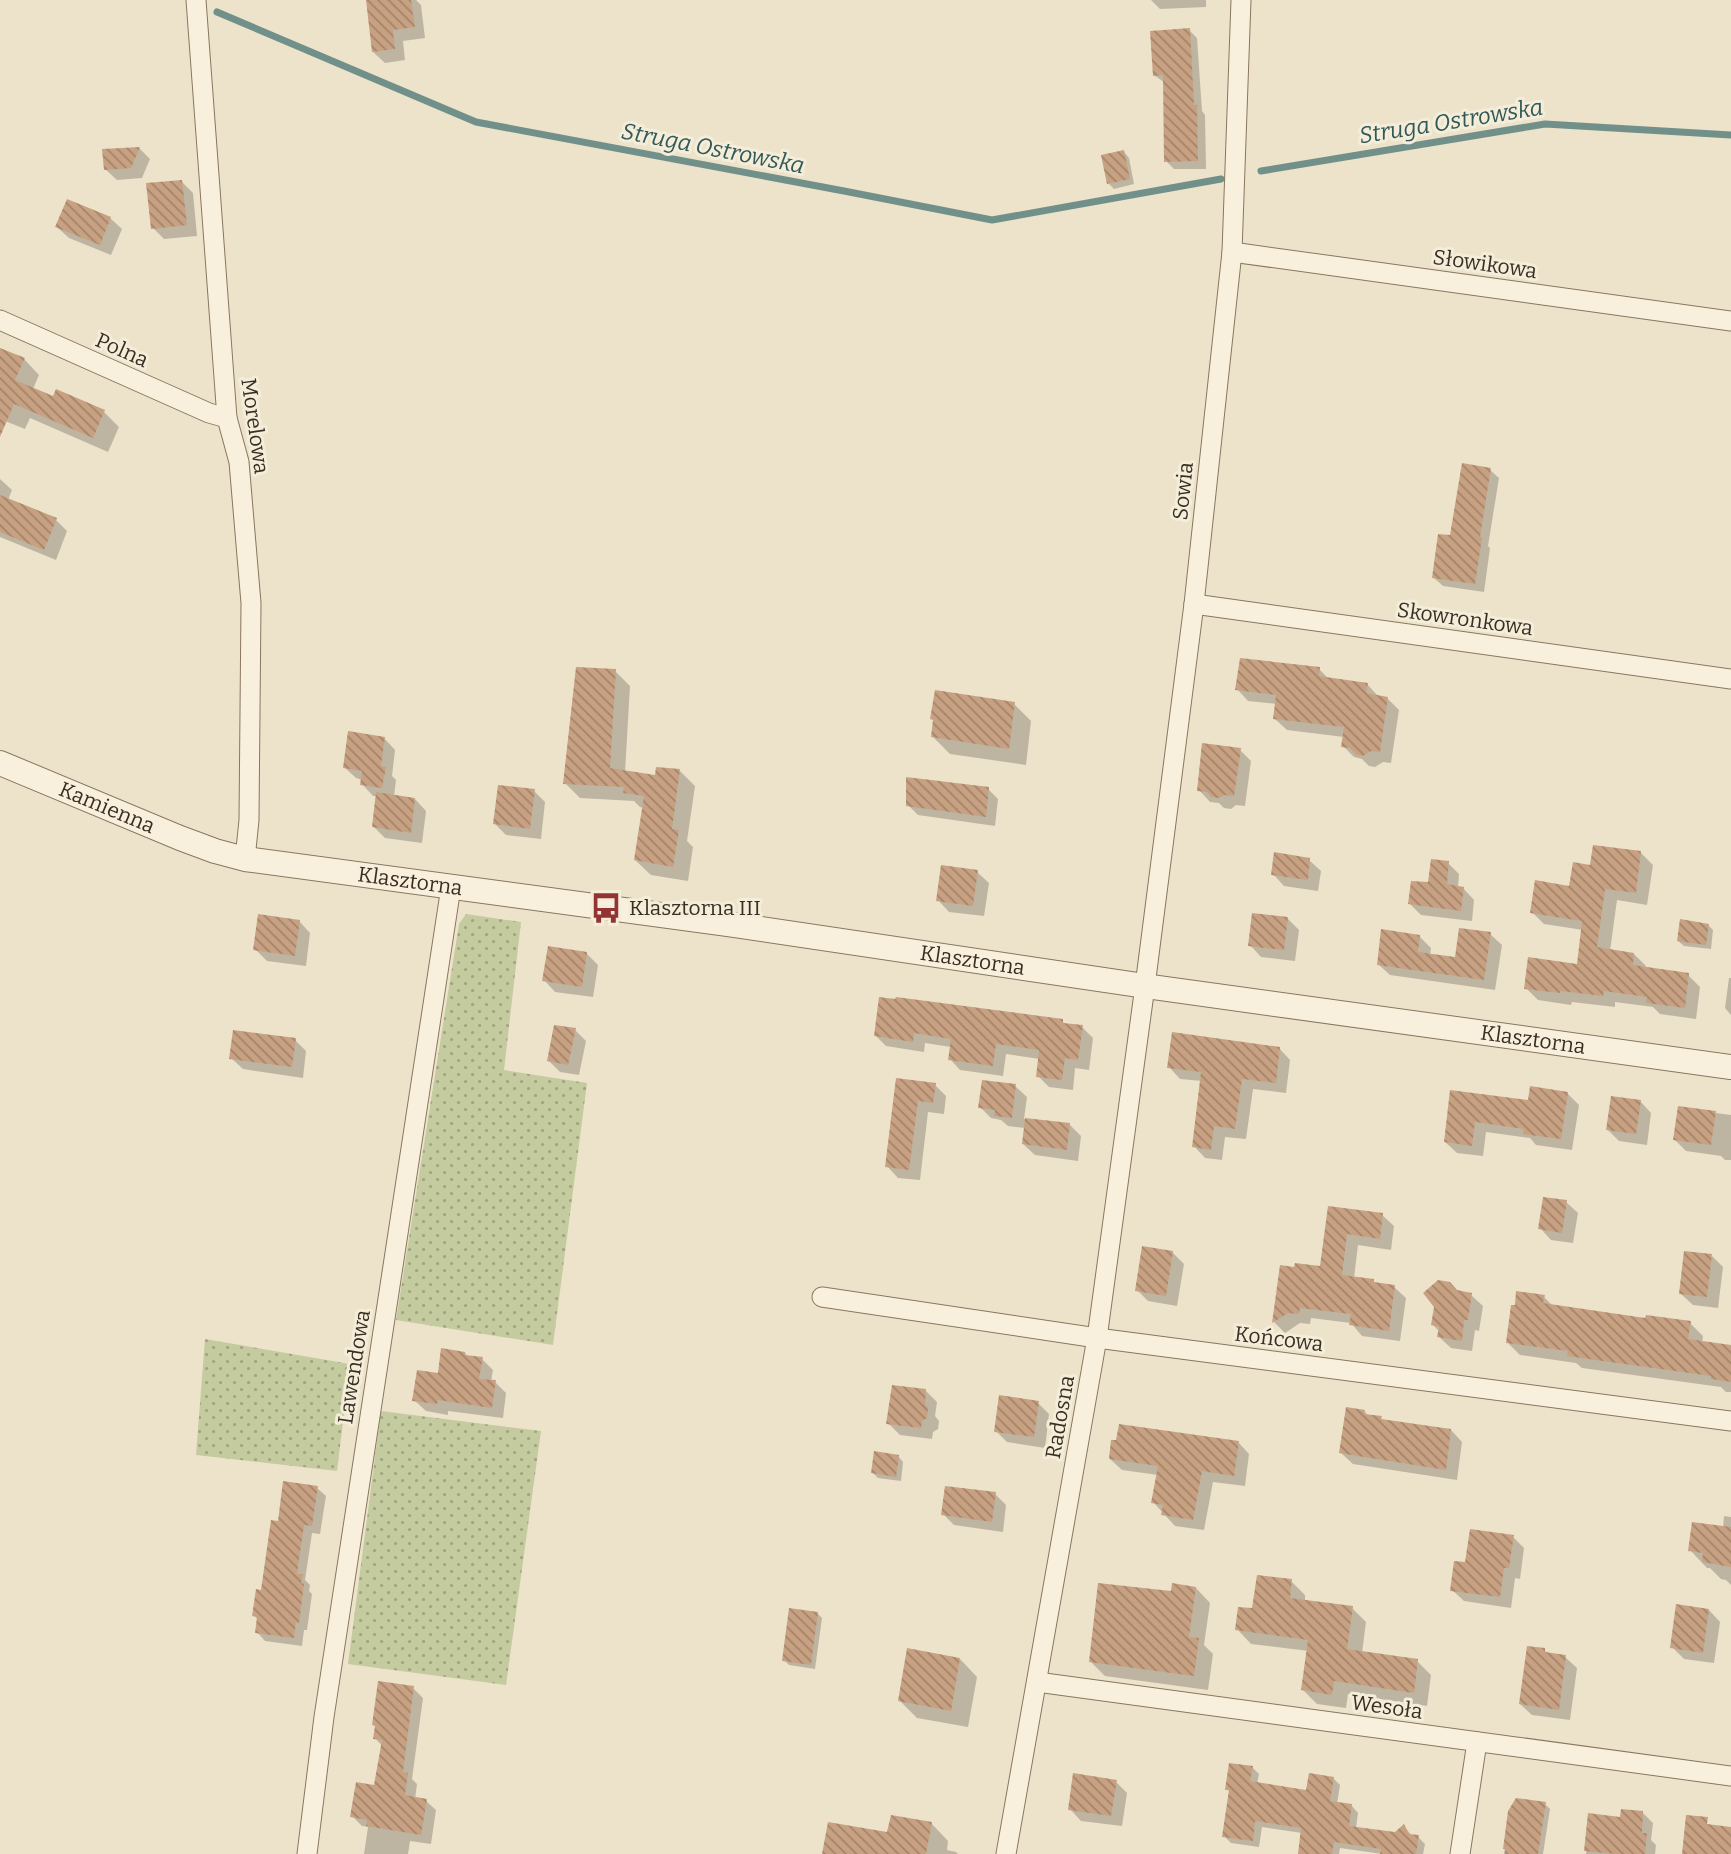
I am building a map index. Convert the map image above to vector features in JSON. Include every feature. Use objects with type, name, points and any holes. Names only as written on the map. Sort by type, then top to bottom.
[{"type":"street","name":"Morelowa","points":[[196,0],[227,418],[239,462],[251,603],[249,820],[245,859]]},
{"type":"street","name":"Sowia","points":[[1145,986],[1194,604],[1232,252],[1241,0]]},
{"type":"street","name":"Słowikowa","points":[[1232,252],[1731,321]]},
{"type":"street","name":"Polna","points":[[0,320],[209,413],[227,418]]},
{"type":"street","name":"Skowronkowa","points":[[1194,604],[1731,679]]},
{"type":"street","name":"Kamienna","points":[[0,763],[215,851]]},
{"type":"street","name":"Klasztorna","points":[[215,851],[245,859],[728,923],[1145,986],[1731,1067]]},
{"type":"street","name":"Lawendowa","points":[[307,1854],[324,1717],[451,887]]},
{"type":"street","name":"Radosna","points":[[1006,1854],[1097,1338],[1145,986]]},
{"type":"street","name":"Końcowa","points":[[822,1297],[1097,1338],[1731,1421]]},
{"type":"street","name":"Wesoła","points":[[1037,1682],[1731,1776]]},
{"type":"street","points":[[1460,1854],[1477,1742]]},
{"type":"green space","points":[[466,914],[521,922],[504,1070],[587,1083],[553,1345],[396,1320],[459,924]]},
{"type":"green space","points":[[205,1339],[350,1364],[337,1471],[196,1455]]},
{"type":"green space","points":[[381,1411],[541,1431],[506,1685],[348,1664]]},
{"type":"building","points":[[366,0],[411,0],[415,27],[393,30],[395,49],[372,52]]},
{"type":"building","points":[[1190,28],[1194,105],[1197,105],[1198,161],[1164,162],[1163,75],[1153,76],[1150,31]]},
{"type":"building","points":[[140,147],[131,168],[104,170],[102,149]]},
{"type":"building","points":[[1124,150],[1130,179],[1107,184],[1101,155]]},
{"type":"building","points":[[182,180],[187,225],[151,229],[146,183]]},
{"type":"building","points":[[67,199],[111,217],[100,245],[55,227]]},
{"type":"building","points":[[0,348],[25,358],[15,380],[53,396],[56,389],[105,410],[93,438],[14,404],[0,437]]},
{"type":"building","points":[[1462,463],[1491,468],[1475,584],[1432,578],[1438,534],[1450,535]]},
{"type":"building","points":[[0,495],[57,518],[44,550],[0,532]]},
{"type":"building","points":[[1240,658],[1320,667],[1319,676],[1368,683],[1366,693],[1388,697],[1380,752],[1371,751],[1363,756],[1356,755],[1350,748],[1341,747],[1344,727],[1273,719],[1276,695],[1235,690]]},
{"type":"building","points":[[576,667],[616,669],[610,768],[655,775],[656,767],[680,769],[672,829],[679,830],[673,867],[634,860],[644,796],[623,793],[624,787],[563,784]]},
{"type":"building","points":[[935,690],[1015,702],[1009,749],[931,737],[933,720],[930,719]]},
{"type":"building","points":[[348,731],[385,737],[381,766],[386,767],[382,788],[360,785],[362,771],[343,768]]},
{"type":"building","points":[[1202,743],[1241,748],[1234,796],[1211,797],[1207,792],[1197,791]]},
{"type":"building","points":[[906,777],[989,787],[986,817],[906,806]]},
{"type":"building","points":[[498,785],[535,789],[530,829],[493,824]]},
{"type":"building","points":[[376,792],[415,798],[411,833],[372,827]]},
{"type":"building","points":[[1593,845],[1641,851],[1636,893],[1605,889],[1597,947],[1634,953],[1633,965],[1689,973],[1685,1008],[1646,1003],[1647,997],[1604,991],[1603,996],[1524,989],[1528,957],[1577,964],[1582,921],[1530,913],[1535,880],[1569,886],[1573,862],[1590,865]]},
{"type":"building","points":[[1274,852],[1310,858],[1308,880],[1271,875]]},
{"type":"building","points":[[1431,859],[1449,861],[1447,884],[1464,887],[1461,911],[1408,904],[1411,881],[1428,882]]},
{"type":"building","points":[[941,865],[978,870],[973,906],[936,901]]},
{"type":"building","points":[[1252,913],[1288,917],[1284,950],[1248,946]]},
{"type":"building","points":[[258,914],[300,920],[295,956],[253,950]]},
{"type":"building","points":[[1680,919],[1709,924],[1706,945],[1677,941]]},
{"type":"building","points":[[1459,928],[1491,932],[1484,980],[1377,965],[1381,929],[1420,935],[1418,952],[1455,957]]},
{"type":"building","points":[[548,946],[587,952],[582,987],[542,981]]},
{"type":"building","points":[[879,997],[1063,1019],[1063,1023],[1083,1025],[1078,1060],[1065,1058],[1062,1080],[1036,1077],[1039,1050],[996,1044],[993,1066],[948,1060],[951,1039],[914,1033],[913,1042],[874,1036]]},
{"type":"building","points":[[554,1025],[576,1028],[568,1065],[547,1061]]},
{"type":"building","points":[[233,1030],[296,1038],[292,1067],[229,1059]]},
{"type":"building","points":[[1172,1032],[1280,1047],[1276,1083],[1242,1079],[1235,1129],[1214,1126],[1211,1150],[1192,1147],[1201,1072],[1167,1068]]},
{"type":"building","points":[[896,1078],[936,1083],[933,1103],[918,1101],[909,1170],[885,1167]]},
{"type":"building","points":[[982,1080],[1016,1084],[1012,1118],[994,1116],[995,1110],[978,1108]]},
{"type":"building","points":[[1530,1086],[1568,1092],[1561,1139],[1523,1134],[1524,1129],[1475,1122],[1472,1146],[1444,1142],[1450,1090],[1528,1100]]},
{"type":"building","points":[[1611,1096],[1641,1100],[1636,1134],[1606,1130]]},
{"type":"building","points":[[1678,1106],[1716,1111],[1711,1145],[1673,1140]]},
{"type":"building","points":[[1025,1118],[1070,1123],[1067,1150],[1022,1144]]},
{"type":"building","points":[[1543,1197],[1567,1200],[1562,1233],[1538,1229]]},
{"type":"building","points":[[1328,1206],[1383,1213],[1380,1239],[1347,1234],[1342,1275],[1395,1285],[1389,1331],[1349,1325],[1351,1314],[1300,1308],[1299,1314],[1288,1313],[1272,1323],[1280,1265],[1294,1267],[1295,1263],[1320,1266]]},
{"type":"building","points":[[1142,1246],[1173,1251],[1166,1296],[1135,1291]]},
{"type":"building","points":[[1684,1251],[1712,1254],[1707,1297],[1679,1294]]},
{"type":"building","points":[[1438,1280],[1450,1282],[1457,1290],[1472,1293],[1468,1320],[1464,1320],[1462,1341],[1437,1337],[1439,1327],[1431,1325],[1434,1307],[1423,1293]]},
{"type":"building","points":[[1516,1291],[1545,1295],[1543,1303],[1645,1318],[1646,1315],[1691,1321],[1688,1339],[1731,1345],[1731,1382],[1711,1379],[1711,1376],[1567,1356],[1568,1351],[1506,1343],[1511,1305],[1515,1305]]},
{"type":"building","points":[[441,1348],[483,1357],[479,1379],[496,1380],[492,1408],[438,1400],[437,1404],[412,1401],[417,1370],[438,1373]]},
{"type":"building","points":[[892,1385],[926,1389],[927,1418],[922,1421],[921,1428],[886,1424]]},
{"type":"building","points":[[999,1395],[1039,1401],[1034,1437],[994,1432]]},
{"type":"building","points":[[1346,1407],[1365,1410],[1364,1414],[1382,1416],[1381,1419],[1451,1429],[1446,1470],[1339,1453]]},
{"type":"building","points":[[1119,1424],[1239,1441],[1234,1476],[1202,1471],[1193,1520],[1161,1515],[1163,1505],[1151,1503],[1158,1466],[1109,1459],[1111,1440],[1116,1440]]},
{"type":"building","points":[[874,1451],[899,1455],[896,1477],[871,1473]]},
{"type":"building","points":[[283,1481],[318,1486],[312,1526],[304,1525],[297,1574],[303,1574],[301,1583],[304,1584],[299,1623],[296,1622],[294,1638],[255,1633],[257,1617],[252,1616],[256,1589],[261,1590],[271,1520],[278,1521]]},
{"type":"building","points":[[945,1486],[996,1492],[992,1522],[941,1515]]},
{"type":"building","points":[[1692,1522],[1731,1527],[1731,1567],[1702,1562],[1703,1553],[1688,1551]]},
{"type":"building","points":[[1470,1529],[1514,1535],[1509,1568],[1504,1568],[1500,1597],[1450,1591],[1454,1561],[1465,1562]]},
{"type":"building","points":[[1257,1575],[1292,1579],[1290,1598],[1353,1606],[1347,1649],[1418,1659],[1414,1693],[1334,1681],[1332,1695],[1301,1690],[1308,1640],[1235,1630],[1238,1607],[1252,1608]]},
{"type":"building","points":[[1098,1583],[1171,1591],[1172,1583],[1196,1587],[1189,1637],[1199,1638],[1194,1676],[1089,1662]]},
{"type":"building","points":[[1676,1604],[1709,1609],[1703,1653],[1670,1648]]},
{"type":"building","points":[[789,1608],[818,1612],[811,1665],[782,1661]]},
{"type":"building","points":[[1527,1646],[1566,1655],[1559,1710],[1519,1704]]},
{"type":"building","points":[[907,1648],[960,1658],[951,1711],[898,1701]]},
{"type":"building","points":[[378,1681],[414,1686],[403,1772],[408,1773],[405,1795],[427,1799],[421,1835],[366,1826],[367,1820],[350,1817],[356,1782],[374,1785],[382,1740],[373,1739],[375,1726],[372,1725]]},
{"type":"building","points":[[1229,1763],[1253,1766],[1250,1781],[1306,1790],[1309,1773],[1334,1777],[1330,1801],[1352,1804],[1349,1826],[1395,1832],[1404,1824],[1409,1834],[1419,1835],[1416,1854],[1380,1854],[1381,1849],[1334,1842],[1332,1854],[1298,1854],[1301,1828],[1255,1821],[1253,1841],[1222,1837],[1229,1790],[1225,1790]]},
{"type":"building","points":[[1073,1773],[1117,1780],[1111,1816],[1068,1810]]},
{"type":"building","points":[[1516,1798],[1546,1802],[1538,1854],[1505,1854],[1503,1849],[1508,1811]]},
{"type":"building","points":[[1621,1809],[1643,1811],[1642,1833],[1647,1833],[1645,1854],[1584,1851],[1588,1813],[1620,1817]]},
{"type":"building","points":[[891,1815],[932,1822],[926,1854],[822,1854],[828,1822],[887,1832]]},
{"type":"building","points":[[1686,1815],[1708,1817],[1707,1824],[1731,1827],[1731,1854],[1682,1854]]},
{"type":"waterway","name":"Struga Ostrowska","points":[[217,12],[476,122],[992,220],[1221,179]]},
{"type":"waterway","name":"Struga Ostrowska","points":[[1261,171],[1545,124],[1731,135]]},
{"type":"place","name":"Klasztorna III","points":[[606,908]]}]
